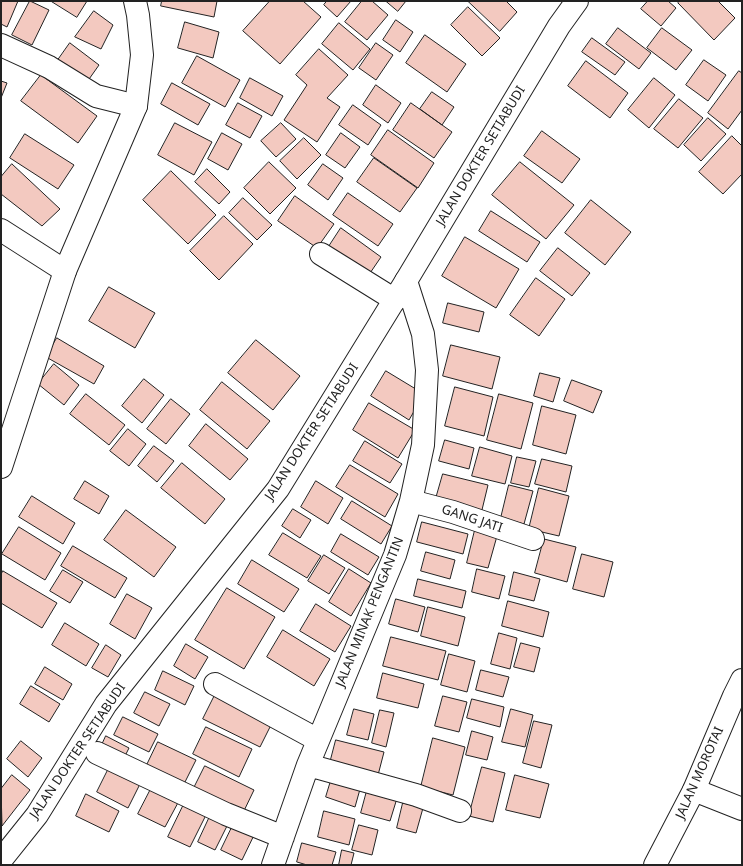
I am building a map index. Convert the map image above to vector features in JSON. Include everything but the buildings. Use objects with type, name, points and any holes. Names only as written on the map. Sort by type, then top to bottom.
[{"type":"street","points":[[3,455],[65,271],[136,106],[142,55],[135,1]]},
{"type":"street","name":"JALAN DOKTER SETIABUDI","points":[[1,860],[36,815],[106,704],[278,489],[395,300],[559,26],[577,1]]},
{"type":"street","points":[[1,45],[49,67],[96,96],[136,106]]},
{"type":"street","points":[[1,230],[65,271]]},
{"type":"street","points":[[322,254],[395,300]]},
{"type":"street","name":"JALAN MINAK PENGANTIN","points":[[273,865],[308,764],[395,555],[410,501],[423,445],[427,370],[423,334],[406,281]]},
{"type":"street","name":"GANG JATI","points":[[410,501],[453,512],[533,539]]},
{"type":"street","points":[[215,684],[318,740]]},
{"type":"street","name":"JALAN MOROTAI","points":[[655,865],[694,790],[739,692]]},
{"type":"street","points":[[97,753],[226,814],[283,837]]},
{"type":"street","points":[[308,764],[416,795],[460,811]]},
{"type":"street","points":[[694,790],[742,809]]}]
